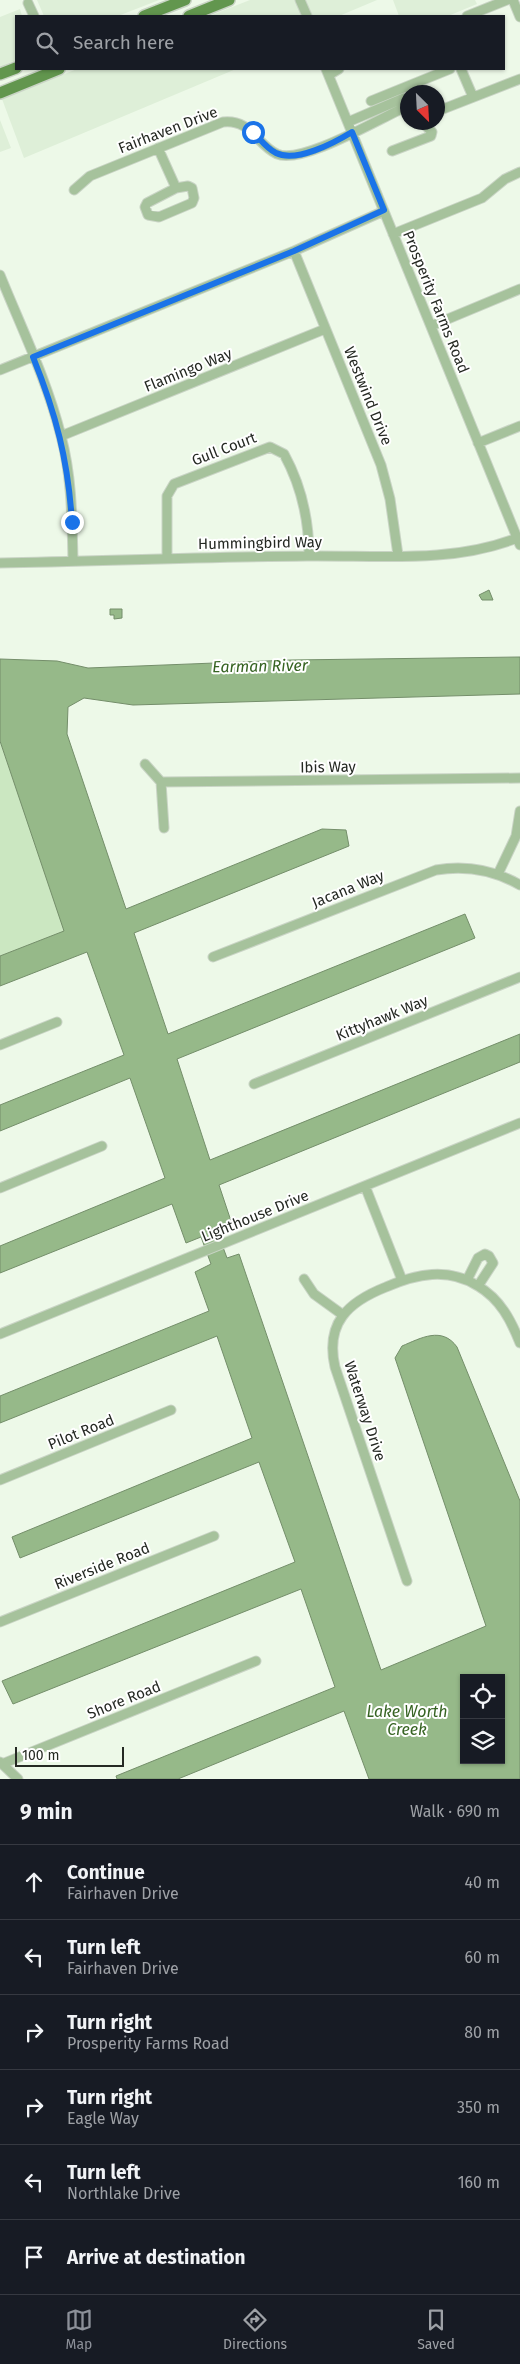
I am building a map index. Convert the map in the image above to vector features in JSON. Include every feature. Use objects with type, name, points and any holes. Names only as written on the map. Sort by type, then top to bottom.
[{"type":"main road","points":[[147,15],[185,0]]},
{"type":"main road","points":[[191,15],[229,0]]},
{"type":"main road","points":[[0,74],[15,68]]},
{"type":"main road","points":[[0,93],[55,70]]},
{"type":"street","points":[[300,0],[306,15]]},
{"type":"street","points":[[470,15],[507,0]]},
{"type":"street","points":[[513,0],[520,17]]},
{"type":"street","points":[[28,3],[34,15]]},
{"type":"street","points":[[427,85],[449,70]]},
{"type":"street","points":[[462,70],[473,97]]},
{"type":"street","name":"Prosperity Farms Road","points":[[328,72],[519,541]]},
{"type":"street","points":[[445,108],[520,79]]},
{"type":"street","points":[[371,101],[400,100]]},
{"type":"street","points":[[348,122],[400,102]]},
{"type":"street","name":"Fairhaven Drive","points":[[74,190],[90,176],[229,121],[240,123],[249,128],[276,154],[292,157],[318,148],[352,132],[400,103]]},
{"type":"street","points":[[392,151],[431,136],[432,132],[430,130]]},
{"type":"street","points":[[158,148],[176,188]]},
{"type":"street","points":[[394,234],[482,198],[505,179],[520,172]]},
{"type":"street","points":[[188,186],[192,188],[194,198],[192,203],[159,217],[148,214],[145,207],[147,203],[176,188],[188,186]]},
{"type":"street","points":[[0,370],[294,251],[384,210]]},
{"type":"street","name":"Westwind Drive","points":[[294,251],[385,478],[398,556]]},
{"type":"street","points":[[0,275],[33,357],[61,436],[70,493],[72,561]]},
{"type":"street","points":[[431,326],[520,290]]},
{"type":"street","name":"Flamingo Way","points":[[61,436],[325,329]]},
{"type":"street","points":[[478,443],[520,426]]},
{"type":"street","name":"Gull Court","points":[[167,558],[167,496],[174,484],[270,447],[284,454],[303,502],[307,518],[310,556]]},
{"type":"street","name":"Hummingbird Way","points":[[0,562],[310,556],[436,556],[476,552],[519,541]]},
{"type":"street","points":[[146,764],[161,782],[164,828]]},
{"type":"street","name":"Ibis Way","points":[[161,782],[520,778]]},
{"type":"street","points":[[520,811],[516,836],[498,874],[520,885]]},
{"type":"street","name":"Jacana Way","points":[[213,957],[425,873],[462,868],[498,874]]},
{"type":"street","name":"Kittyhawk Way","points":[[254,1084],[520,977]]},
{"type":"street","points":[[0,1045],[57,1022]]},
{"type":"street","name":"Lighthouse Drive","points":[[0,1334],[520,1123]]},
{"type":"street","points":[[0,1188],[102,1146]]},
{"type":"street","points":[[365,1186],[402,1280]]},
{"type":"street","points":[[467,1280],[478,1258],[485,1254],[489,1256],[493,1263],[492,1268],[478,1286]]},
{"type":"street","name":"Waterway Drive","points":[[407,1581],[334,1362],[333,1338],[343,1314],[350,1306],[366,1295],[414,1276],[436,1274],[467,1280],[478,1286],[504,1310],[520,1343]]},
{"type":"street","points":[[304,1279],[314,1294],[343,1314]]},
{"type":"street","name":"Pilot Road","points":[[0,1480],[171,1410]]},
{"type":"street","name":"Riverside Road","points":[[0,1622],[214,1536]]},
{"type":"street","name":"Shore Road","points":[[1,1763],[256,1661]]},
{"type":"street","points":[[1,1763],[18,1779]]},
{"type":"shaded area","points":[[37,0],[159,0],[121,15],[44,15]]},
{"type":"shaded area","points":[[250,0],[377,0],[341,15],[212,15]]},
{"type":"shaded area","points":[[393,0],[475,0],[477,4],[450,15],[399,15]]},
{"type":"shaded area","points":[[20,9],[22,15],[15,15],[15,60],[0,67],[0,17]]},
{"type":"shaded area","points":[[74,70],[234,70],[24,158],[2,99]]},
{"type":"shaded area","points":[[0,120],[11,148],[0,152]]},
{"type":"shaded area","points":[[0,741],[65,931],[0,956]]},
{"type":"water","points":[[489,590],[493,600],[482,600],[479,595]]},
{"type":"water","points":[[110,609],[122,609],[122,618],[114,619],[114,615],[110,615]]},
{"type":"water","name":"Lake Worth Creek","points":[[520,657],[520,694],[133,705],[84,698],[68,707],[67,734],[126,909],[322,829],[346,830],[349,846],[134,933],[168,1034],[465,914],[475,938],[177,1059],[210,1160],[520,1034],[520,1062],[219,1185],[232,1224],[217,1231],[227,1258],[239,1254],[381,1670],[486,1626],[395,1358],[402,1346],[424,1337],[438,1335],[445,1337],[457,1347],[520,1501],[520,1779],[369,1779],[344,1711],[178,1779],[117,1779],[116,1776],[335,1687],[301,1589],[13,1704],[2,1681],[295,1562],[259,1462],[20,1558],[12,1537],[252,1438],[217,1336],[0,1423],[0,1396],[209,1311],[195,1272],[211,1264],[201,1237],[186,1243],[172,1204],[0,1273],[0,1246],[165,1178],[130,1078],[0,1131],[0,1105],[124,1055],[87,952],[0,986],[0,956],[64,931],[0,741],[0,659],[57,661],[88,668],[291,660]]},
{"type":"route","points":[[72,522],[67,465],[61,436],[33,357],[294,251],[384,210],[352,132],[342,138],[292,157],[276,154],[253,132]]},
{"type":"water label","name":"Earman River","points":[[260,666]]}]
